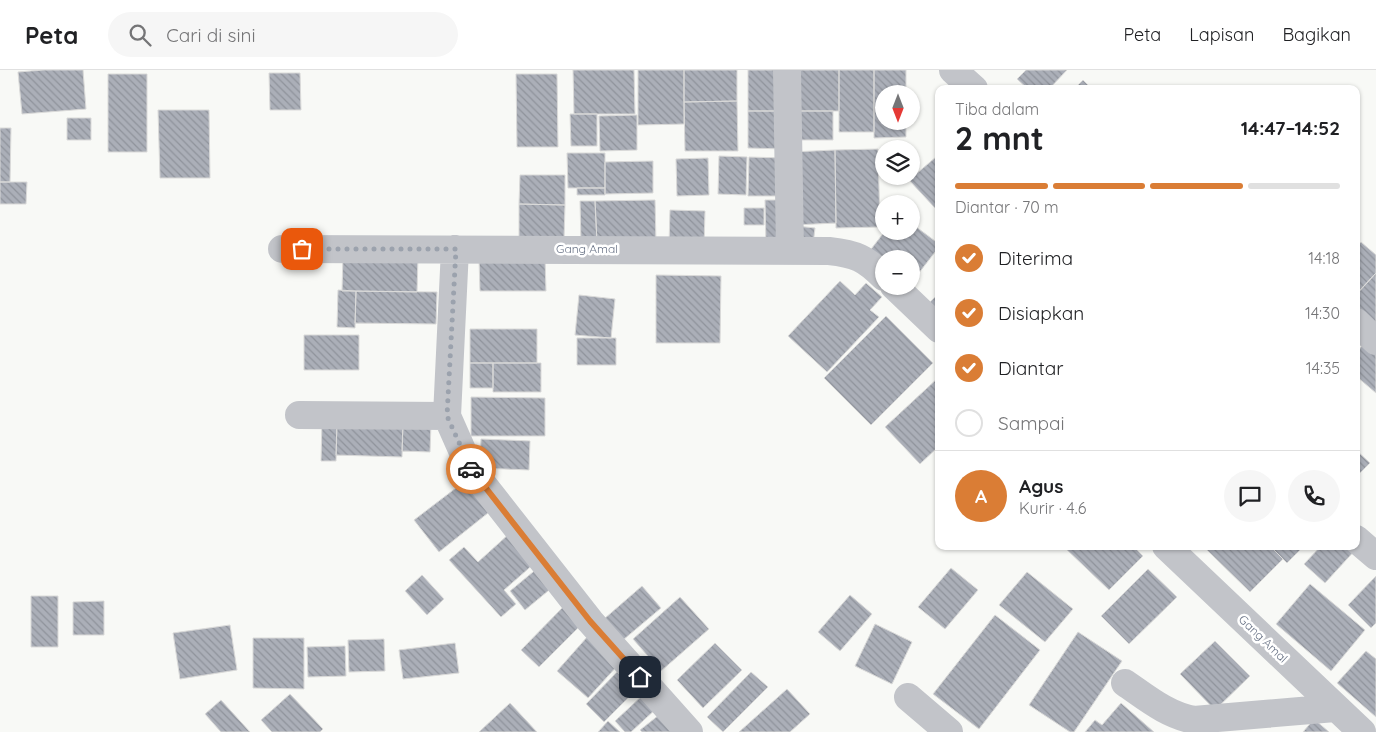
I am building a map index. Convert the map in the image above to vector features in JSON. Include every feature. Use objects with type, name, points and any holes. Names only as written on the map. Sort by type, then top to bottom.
[{"type":"street","points":[[787,70],[790,250]]},
{"type":"street","points":[[953,70],[970,85]]},
{"type":"street","name":"Gang Amal","points":[[282,249],[790,250],[849,253],[864,260],[875,269]]},
{"type":"street","points":[[456,249],[447,416],[470,468],[590,621],[689,732]]},
{"type":"street","points":[[903,295],[935,325]]},
{"type":"street","points":[[1360,326],[1376,341]]},
{"type":"street","points":[[300,415],[447,416]]},
{"type":"street","points":[[1360,542],[1376,556]]},
{"type":"street","name":"Gang Amal","points":[[1170,550],[1362,732]]},
{"type":"street","points":[[1125,683],[1163,709],[1194,720],[1335,708]]},
{"type":"street","points":[[908,697],[949,732]]},
{"type":"building","points":[[83,70],[86,109],[22,114],[18,72]]},
{"type":"building","points":[[573,70],[634,70],[635,114],[574,114]]},
{"type":"building","points":[[638,70],[684,70],[684,124],[638,125]]},
{"type":"building","points":[[684,70],[737,70],[737,101],[684,102]]},
{"type":"building","points":[[748,70],[778,70],[778,111],[748,111]]},
{"type":"building","points":[[798,70],[839,70],[839,111],[798,111]]},
{"type":"building","points":[[839,70],[874,70],[874,132],[839,132]]},
{"type":"building","points":[[874,70],[906,70],[906,85],[875,85],[875,130],[906,130],[906,137],[874,138]]},
{"type":"building","points":[[1026,70],[1067,70],[1053,85],[1024,85],[1017,79]]},
{"type":"building","points":[[269,73],[300,73],[301,110],[270,110]]},
{"type":"building","points":[[108,74],[147,74],[147,152],[108,152]]},
{"type":"building","points":[[516,74],[557,74],[558,147],[517,147]]},
{"type":"building","points":[[1083,80],[1088,85],[1078,85]]},
{"type":"building","points":[[737,101],[738,151],[685,151],[684,102]]},
{"type":"building","points":[[158,110],[209,110],[210,178],[160,178]]},
{"type":"building","points":[[748,111],[785,111],[785,149],[748,148]]},
{"type":"building","points":[[792,111],[833,111],[833,140],[792,140]]},
{"type":"building","points":[[570,114],[597,114],[597,146],[571,146]]},
{"type":"building","points":[[637,115],[637,150],[600,151],[599,116]]},
{"type":"building","points":[[67,118],[91,118],[91,140],[67,140]]},
{"type":"building","points":[[0,128],[11,128],[10,182],[0,182]]},
{"type":"building","points":[[875,149],[875,185],[879,185],[879,195],[875,195],[875,227],[836,228],[835,150]]},
{"type":"building","points":[[835,150],[836,223],[793,225],[791,152]]},
{"type":"building","points":[[567,153],[605,153],[605,188],[568,188]]},
{"type":"building","points":[[719,156],[747,157],[746,195],[718,194]]},
{"type":"building","points":[[749,157],[784,158],[783,196],[748,196]]},
{"type":"building","points":[[708,158],[709,195],[677,196],[676,159]]},
{"type":"building","points":[[935,158],[935,208],[914,185],[920,185],[920,171]]},
{"type":"building","points":[[653,161],[653,193],[605,194],[605,162]]},
{"type":"building","points":[[520,175],[565,175],[565,205],[519,204]]},
{"type":"building","points":[[0,182],[27,182],[26,204],[0,204]]},
{"type":"building","points":[[577,188],[605,188],[605,195],[577,195]]},
{"type":"building","points":[[655,200],[656,243],[597,243],[595,201]]},
{"type":"building","points":[[765,200],[783,200],[784,244],[766,244]]},
{"type":"building","points":[[580,201],[595,201],[597,243],[581,242]]},
{"type":"building","points":[[519,204],[565,205],[564,239],[519,238]]},
{"type":"building","points":[[744,208],[764,208],[764,225],[744,225]]},
{"type":"building","points":[[670,210],[705,211],[704,246],[669,245]]},
{"type":"building","points":[[796,226],[815,228],[813,245],[797,243]]},
{"type":"building","points":[[920,230],[935,241],[935,252],[920,271],[920,250],[875,250],[875,257],[865,257],[878,240],[920,240]]},
{"type":"building","points":[[1360,243],[1376,255],[1376,273],[1360,290]]},
{"type":"building","points":[[343,255],[418,256],[417,292],[342,291]]},
{"type":"building","points":[[545,258],[546,291],[480,291],[479,259]]},
{"type":"building","points":[[1376,273],[1376,332],[1360,318],[1360,291]]},
{"type":"building","points":[[656,275],[721,276],[720,343],[656,343]]},
{"type":"building","points":[[840,281],[855,295],[866,283],[875,291],[875,295],[882,297],[870,310],[879,317],[827,372],[788,336]]},
{"type":"building","points":[[338,290],[356,291],[355,328],[337,327]]},
{"type":"building","points":[[356,291],[437,292],[436,324],[355,323]]},
{"type":"building","points":[[579,295],[615,299],[611,338],[575,335]]},
{"type":"building","points":[[935,297],[935,320],[923,309]]},
{"type":"building","points":[[886,316],[933,363],[871,425],[824,378]]},
{"type":"building","points":[[470,329],[537,329],[537,363],[470,363]]},
{"type":"building","points":[[304,335],[359,335],[359,370],[304,370]]},
{"type":"building","points":[[577,338],[616,338],[616,365],[577,365]]},
{"type":"building","points":[[1367,340],[1376,348],[1376,393],[1360,379],[1360,348]]},
{"type":"building","points":[[470,363],[493,363],[493,388],[470,388]]},
{"type":"building","points":[[493,363],[541,363],[541,392],[493,392]]},
{"type":"building","points":[[935,381],[935,450],[920,464],[885,427]]},
{"type":"building","points":[[471,397],[545,398],[545,436],[471,436]]},
{"type":"building","points":[[322,421],[337,421],[336,461],[321,461]]},
{"type":"building","points":[[337,421],[403,422],[402,457],[336,455]]},
{"type":"building","points":[[403,422],[431,423],[430,452],[402,451]]},
{"type":"building","points":[[481,439],[530,441],[529,470],[480,468]]},
{"type":"building","points":[[1360,454],[1370,463],[1360,473]]},
{"type":"building","points":[[469,478],[493,509],[439,552],[414,520]]},
{"type":"building","points":[[510,533],[536,562],[504,590],[516,604],[501,617],[449,560],[464,547],[478,562]]},
{"type":"building","points":[[1067,550],[1137,550],[1143,556],[1109,590]]},
{"type":"building","points":[[1207,550],[1274,550],[1283,559],[1250,592]]},
{"type":"building","points":[[1274,550],[1300,550],[1287,563]]},
{"type":"building","points":[[1317,550],[1355,550],[1325,583],[1304,564]]},
{"type":"building","points":[[539,567],[554,586],[525,610],[510,591]]},
{"type":"building","points":[[951,568],[978,590],[945,629],[918,607]]},
{"type":"building","points":[[1148,569],[1177,597],[1129,644],[1101,616]]},
{"type":"building","points":[[1027,572],[1073,609],[1045,642],[999,605]]},
{"type":"building","points":[[422,575],[444,599],[427,615],[405,591]]},
{"type":"building","points":[[1376,576],[1376,623],[1371,628],[1348,605]]},
{"type":"building","points":[[1310,584],[1365,630],[1331,671],[1276,624]]},
{"type":"building","points":[[642,586],[661,608],[623,640],[604,619]]},
{"type":"building","points":[[850,595],[872,614],[840,651],[818,632]]},
{"type":"building","points":[[31,596],[58,596],[58,647],[31,647]]},
{"type":"building","points":[[680,597],[709,629],[661,671],[633,639]]},
{"type":"building","points":[[104,601],[104,635],[73,635],[73,602]]},
{"type":"building","points":[[565,605],[583,623],[539,667],[521,650]]},
{"type":"building","points":[[995,615],[1040,650],[979,729],[933,694]]},
{"type":"building","points":[[875,624],[912,642],[892,684],[855,666]]},
{"type":"building","points":[[230,625],[237,670],[180,679],[173,633]]},
{"type":"building","points":[[1078,632],[1122,661],[1074,732],[1070,732],[1029,705]]},
{"type":"building","points":[[588,636],[619,664],[588,698],[557,671]]},
{"type":"building","points":[[253,638],[304,638],[304,689],[253,688]]},
{"type":"building","points":[[384,639],[385,671],[349,672],[348,640]]},
{"type":"building","points":[[1215,641],[1250,676],[1215,710],[1180,674]]},
{"type":"building","points":[[455,643],[459,673],[403,679],[399,650]]},
{"type":"building","points":[[715,643],[742,670],[703,708],[677,680]]},
{"type":"building","points":[[345,646],[346,676],[308,677],[307,647]]},
{"type":"building","points":[[1366,651],[1376,659],[1376,717],[1337,683]]},
{"type":"building","points":[[617,672],[636,690],[604,722],[586,704]]},
{"type":"building","points":[[751,672],[768,687],[723,732],[707,717]]},
{"type":"building","points":[[787,689],[810,714],[790,732],[739,732]]},
{"type":"building","points":[[645,693],[658,707],[631,732],[625,732],[615,721]]},
{"type":"building","points":[[290,694],[323,729],[320,732],[272,732],[261,720]]},
{"type":"building","points":[[221,700],[250,732],[221,732],[205,714]]},
{"type":"building","points":[[510,703],[537,732],[479,732]]},
{"type":"building","points":[[1121,703],[1154,732],[1085,732],[1095,720],[1102,725]]},
{"type":"building","points":[[659,715],[672,732],[642,732],[640,730]]},
{"type":"building","points":[[1314,719],[1329,732],[1303,732]]},
{"type":"building","points":[[608,721],[620,732],[598,732]]},
{"type":"way so far","points":[[302,249],[456,249],[447,416],[471,469]]},
{"type":"route","points":[[471,469],[590,621],[640,677]]}]
